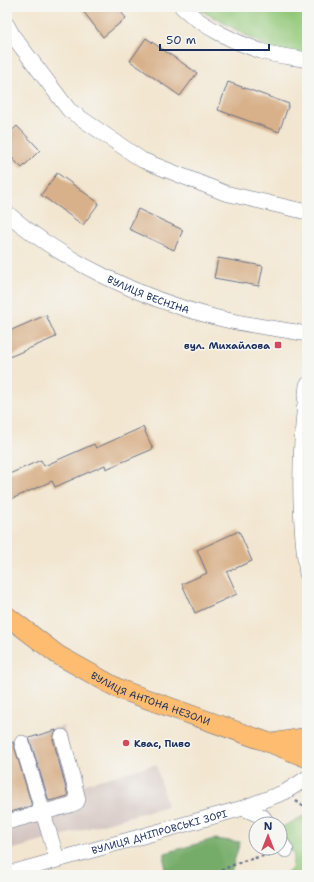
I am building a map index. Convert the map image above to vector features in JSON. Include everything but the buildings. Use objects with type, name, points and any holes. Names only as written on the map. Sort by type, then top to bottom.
[{"type":"main road","name":"ВУЛИЦЯ АНТОНА НЕЗОЛИ","points":[[7,616],[58,655],[119,689],[270,743],[307,758]]},
{"type":"main road","points":[[270,743],[307,737]]},
{"type":"street","points":[[182,7],[190,15],[227,36],[264,52],[307,60]]},
{"type":"street","points":[[7,25],[13,36],[69,110],[142,160],[225,193],[307,212]]},
{"type":"street","name":"ВУЛИЦЯ ВЕСНІНА","points":[[7,213],[68,257],[152,298],[215,317],[307,334]]},
{"type":"street","points":[[307,385],[303,414],[299,489],[302,536],[307,574]]},
{"type":"street","points":[[7,822],[74,804],[78,799],[62,737]]},
{"type":"street","points":[[22,743],[57,859]]},
{"type":"street","name":"ВУЛИЦЯ ДНІПРОВСЬКІ ЗОРІ","points":[[7,874],[243,808],[285,792],[307,778]]},
{"type":"street","points":[[243,808],[261,816]]},
{"type":"path","points":[[210,875],[256,856]]},
{"type":"shaded area","points":[[63,726],[78,786],[156,764],[167,806],[7,851],[7,741]]},
{"type":"green space","points":[[195,7],[307,7],[307,56],[271,49]]},
{"type":"green space","points":[[304,816],[307,818],[307,875],[284,875],[292,869],[294,853],[288,848],[288,824]]},
{"type":"green space","points":[[214,839],[240,842],[231,872],[227,875],[164,875],[165,853]]},
{"type":"place","name":"вул. Михайлова","points":[[278,345]]},
{"type":"place","name":"Квас, Пиво","points":[[126,743]]}]
